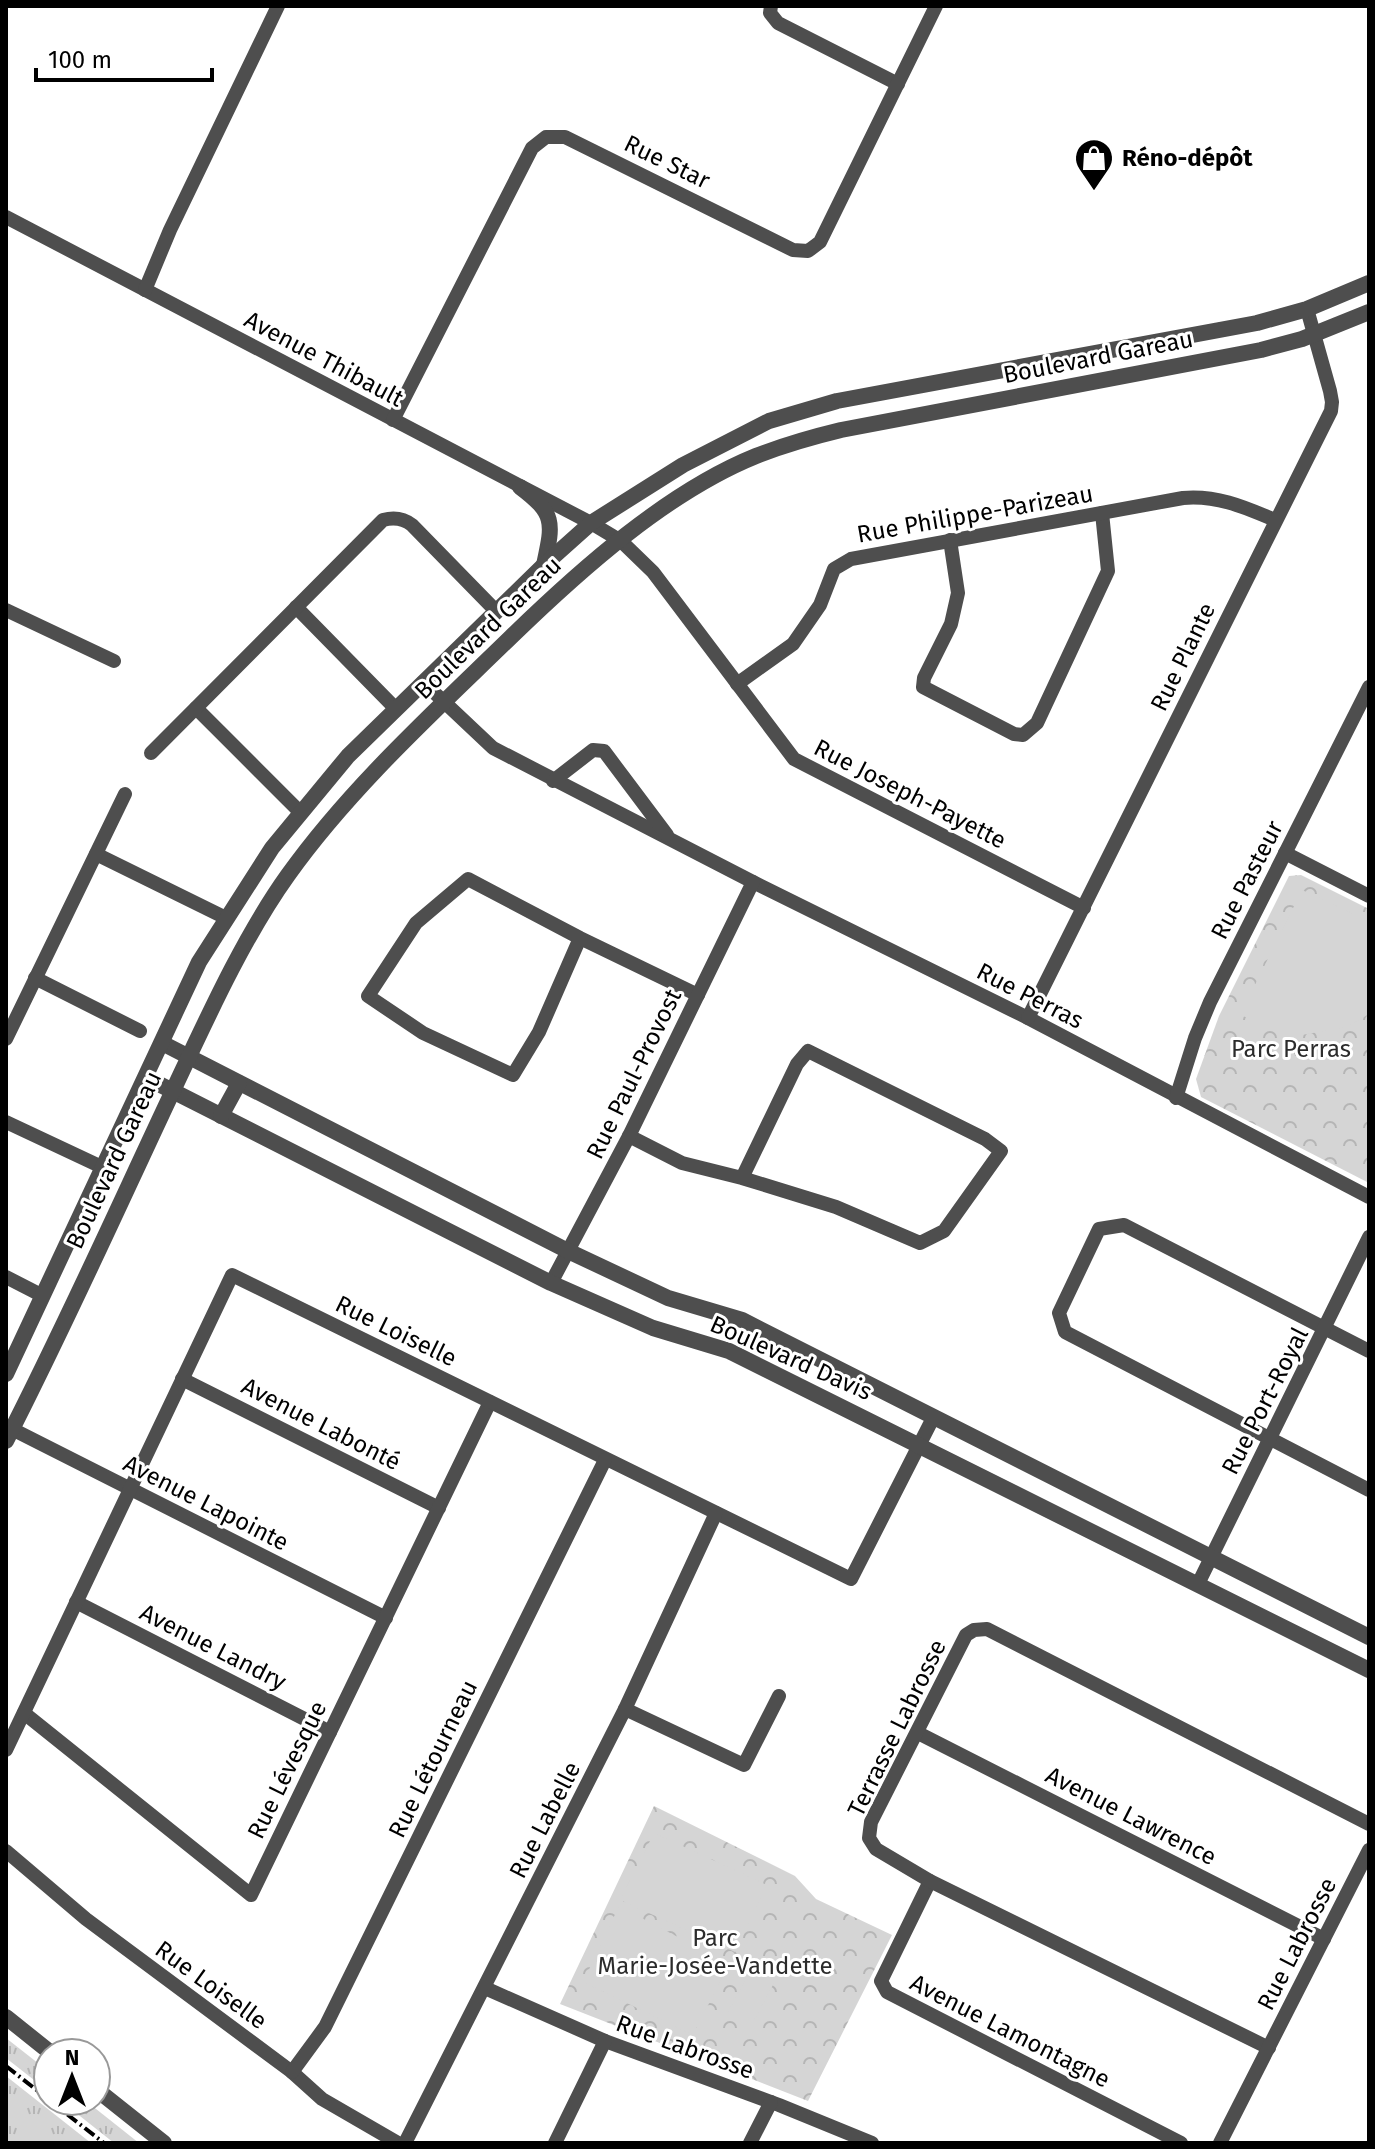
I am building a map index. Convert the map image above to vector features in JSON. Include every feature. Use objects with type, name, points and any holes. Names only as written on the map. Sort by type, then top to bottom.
[{"type":"street","points":[[145,290],[170,230],[278,6]]},
{"type":"street","points":[[771,6],[770,13],[778,23],[898,84]]},
{"type":"street","name":"Rue Star","points":[[393,420],[532,148],[546,137],[565,137],[793,250],[808,251],[820,242],[936,6]]},
{"type":"street","name":"Avenue Thibault","points":[[6,217],[621,541]]},
{"type":"street","name":"Boulevard Gareau","points":[[6,1374],[199,962],[272,848],[348,756],[591,523],[683,465],[769,421],[837,401],[1257,323],[1307,309],[1369,283]]},
{"type":"street","name":"Rue Plante","points":[[1028,1018],[1331,411],[1330,391],[1307,309]]},
{"type":"street","name":"Boulevard Gareau","points":[[8,1432],[189,1057],[255,926],[288,874],[344,806],[444,702],[565,584],[686,492],[754,457],[801,440],[1250,353],[1313,335],[1369,312]]},
{"type":"street","points":[[520,487],[542,504],[547,513],[550,534],[544,565]]},
{"type":"street","name":"Rue Philippe-Parizeau","points":[[737,684],[793,644],[820,605],[834,569],[851,559],[1206,496],[1234,503],[1275,520]]},
{"type":"street","points":[[950,540],[958,593],[951,624],[924,678],[923,687],[1014,734],[1023,735],[1037,723],[1108,571],[1102,513]]},
{"type":"street","points":[[151,753],[383,520],[397,518],[412,525],[496,611]]},
{"type":"street","name":"Rue Joseph-Payette","points":[[621,541],[653,572],[794,759],[1084,908]]},
{"type":"street","points":[[296,607],[396,709]]},
{"type":"street","points":[[6,610],[114,661]]},
{"type":"street","name":"Rue Perras","points":[[423,682],[493,748],[553,781],[1028,1018],[1369,1197]]},
{"type":"street","name":"Rue Pasteur","points":[[1176,1098],[1210,1002],[1369,687]]},
{"type":"street","points":[[196,708],[301,813]]},
{"type":"street","name":"Rue Perras","points":[[553,781],[593,750],[604,751],[669,839]]},
{"type":"street","points":[[6,1039],[125,794]]},
{"type":"street","points":[[1285,853],[1369,896]]},
{"type":"street","points":[[96,854],[226,918]]},
{"type":"street","points":[[580,938],[539,1032],[513,1075],[423,1033],[368,996],[416,923],[468,879],[698,995]]},
{"type":"street","name":"Rue Paul-Provost","points":[[551,1283],[629,1136],[753,882]]},
{"type":"street","points":[[35,978],[140,1031]]},
{"type":"street","name":"Boulevard Davis","points":[[162,1043],[568,1251],[668,1298],[742,1320],[1369,1637]]},
{"type":"street","points":[[629,1136],[682,1163],[836,1207],[920,1243],[944,1231],[1001,1151],[971,1132],[808,1051],[797,1064],[742,1178]]},
{"type":"street","name":"Boulevard Davis","points":[[147,1078],[551,1283],[653,1328],[729,1351],[1369,1670]]},
{"type":"street","points":[[221,1116],[239,1083]]},
{"type":"street","points":[[6,1122],[104,1168]]},
{"type":"street","points":[[1369,1351],[1124,1225],[1099,1229],[1059,1313],[1065,1332],[1369,1490]]},
{"type":"street","name":"Rue Port-Royal","points":[[1198,1584],[1369,1237]]},
{"type":"street","name":"Rue Loiselle","points":[[6,1750],[232,1275],[851,1579],[933,1418]]},
{"type":"street","points":[[6,1277],[43,1296]]},
{"type":"street","name":"Avenue Labonté","points":[[182,1379],[439,1508]]},
{"type":"street","name":"Rue Lévesque","points":[[24,1713],[251,1895],[490,1402]]},
{"type":"street","name":"Avenue Lapointe","points":[[8,1432],[129,1488],[386,1618]]},
{"type":"street","name":"Rue Létourneau","points":[[292,2072],[325,2027],[605,1460]]},
{"type":"street","name":"Rue Labelle","points":[[405,2143],[625,1709],[716,1513]]},
{"type":"street","name":"Avenue Landry","points":[[76,1602],[330,1732]]},
{"type":"street","name":"Terrasse Labrosse","points":[[1269,2048],[930,1881],[876,1849],[869,1838],[871,1822],[966,1635],[974,1630],[987,1629],[1369,1824]]},
{"type":"street","points":[[625,1709],[744,1765],[779,1696]]},
{"type":"street","name":"Avenue Lawrence","points":[[918,1733],[1324,1939]]},
{"type":"street","name":"Rue Labrosse","points":[[1220,2143],[1369,1850]]},
{"type":"street","name":"Rue Loiselle","points":[[6,1851],[86,1919],[292,2072],[322,2099],[398,2143]]},
{"type":"street","name":"Avenue Lamontagne","points":[[930,1881],[881,1981],[887,1992],[1181,2143]]},
{"type":"street","name":"Rue Labrosse","points":[[485,1988],[605,2041],[872,2143]]},
{"type":"street","points":[[6,2017],[32,2038]]},
{"type":"street","points":[[555,2143],[605,2041]]},
{"type":"street","points":[[112,2102],[164,2143]]},
{"type":"street","points":[[750,2143],[771,2102]]},
{"type":"green space","name":"Parc Perras","points":[[1301,875],[1369,909],[1369,1183],[1201,1097],[1196,1079],[1219,1016],[1289,876]]},
{"type":"green space","points":[[1302,890],[1369,921],[1369,1014],[1347,1027],[1296,1036],[1240,1015]]},
{"type":"green space","name":"Parc Marie-Josée-Vandette","points":[[654,1806],[795,1876],[816,1899],[892,1935],[808,2101],[560,2004]]},
{"type":"green space","points":[[654,1833],[767,1885],[735,1952],[620,1900]]},
{"type":"green space","points":[[619,1906],[729,1964],[693,2035],[583,1982]]},
{"type":"green space","points":[[750,1971],[774,1983],[752,2024],[728,2012]]},
{"type":"green space","points":[[6,2038],[32,2058],[32,2078],[6,2058]]},
{"type":"green space","points":[[6,2076],[32,2096],[32,2117],[58,2117],[91,2143],[6,2143]]},
{"type":"green space","points":[[81,2117],[106,2117],[139,2143],[114,2143]]},
{"type":"railway","points":[[6,2066],[32,2086]]},
{"type":"railway","points":[[71,2117],[104,2143]]},
{"type":"place","name":"Réno-dépôt","points":[[1094,192]]}]
